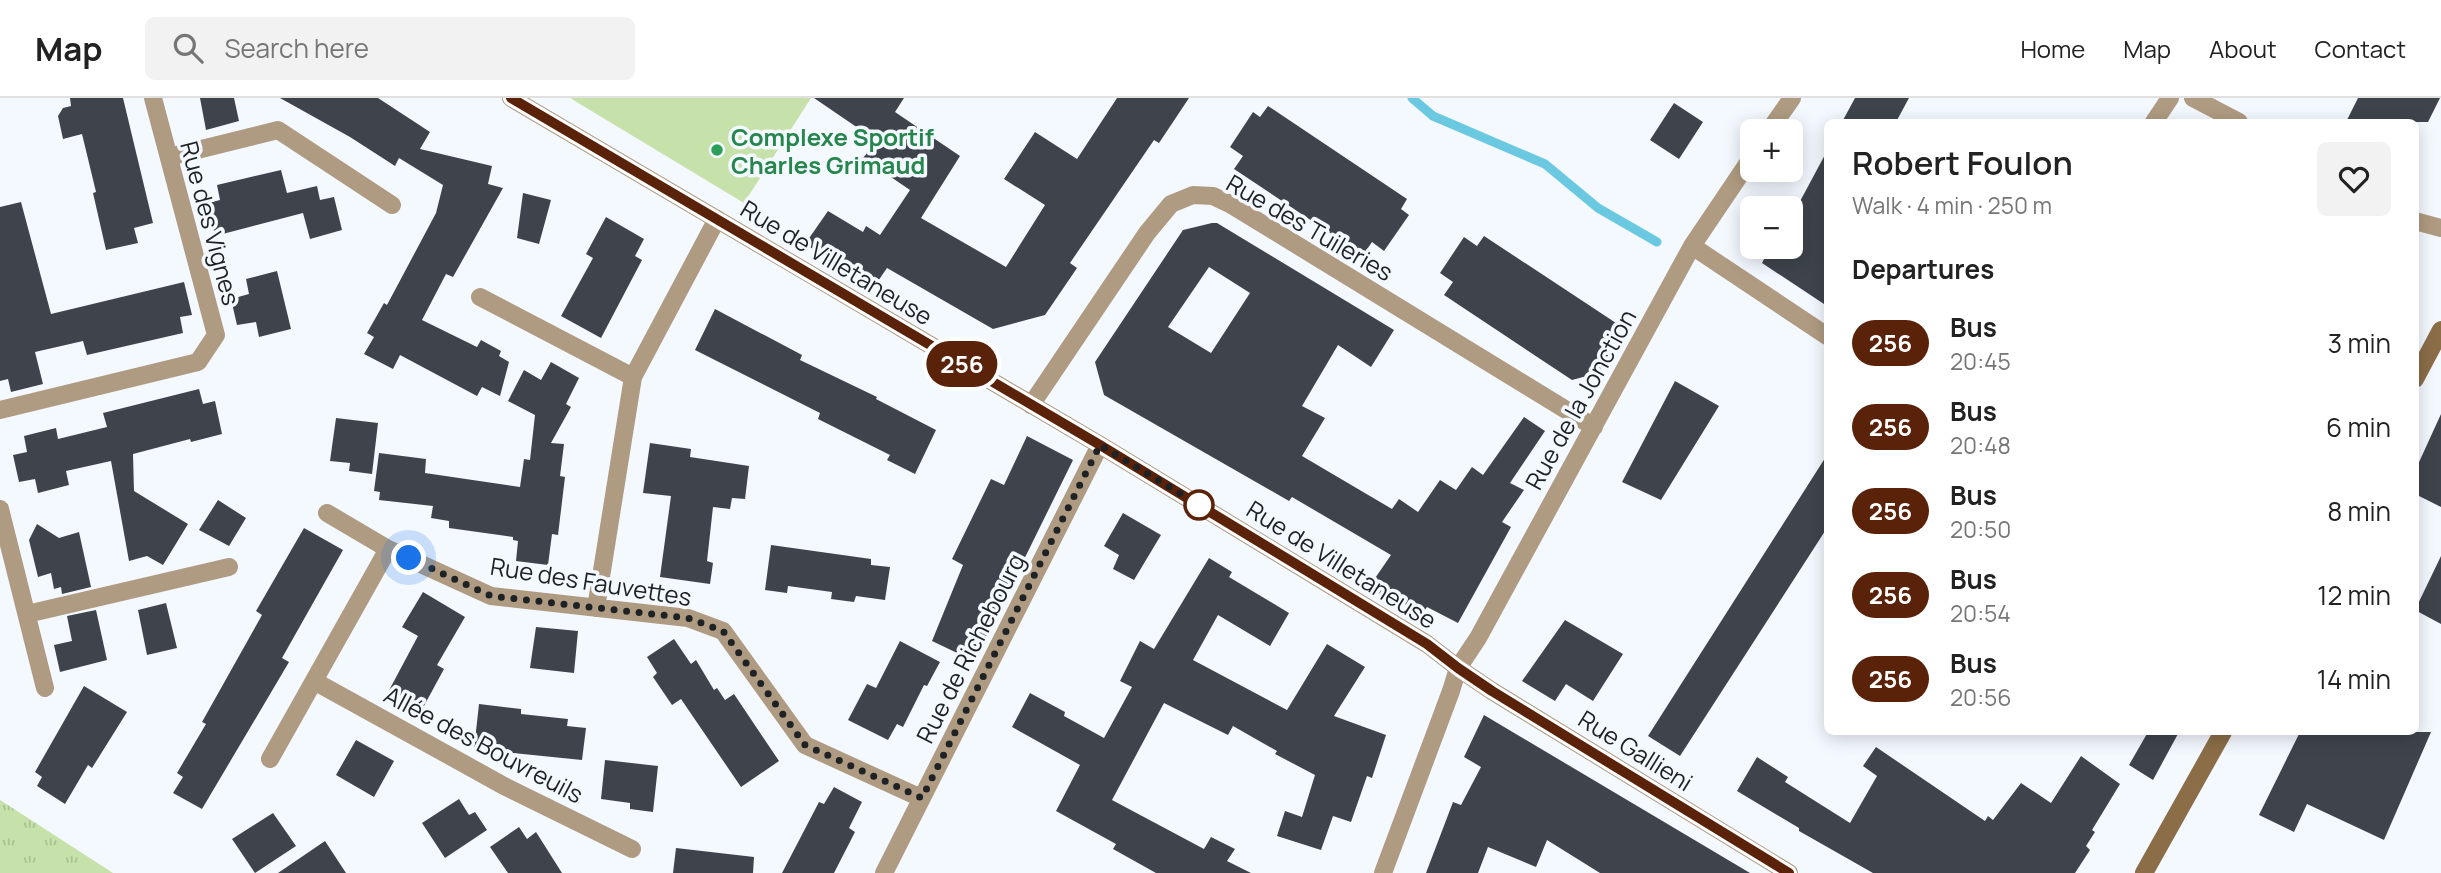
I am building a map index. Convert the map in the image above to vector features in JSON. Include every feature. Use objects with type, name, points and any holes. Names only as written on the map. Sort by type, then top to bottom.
[{"type":"main road","points":[[2419,371],[2441,330]]},
{"type":"main road","points":[[2144,873],[2221,735]]},
{"type":"street","name":"Rue des Vignes","points":[[0,410],[198,362],[216,335],[153,98]]},
{"type":"street","name":"Rue de Villetaneuse","points":[[511,98],[1100,445],[1427,644],[1458,668]]},
{"type":"street","points":[[1777,119],[1792,98]]},
{"type":"street","points":[[2156,119],[2170,98]]},
{"type":"street","points":[[2193,98],[2233,119]]},
{"type":"street","points":[[169,157],[278,130],[392,205]]},
{"type":"street","name":"Rue de la Jonction","points":[[1382,873],[1458,668],[1478,638],[1692,246],[1740,175]]},
{"type":"street","name":"Rue des Tuileries","points":[[1031,405],[1147,233],[1171,204],[1193,195],[1213,196],[1230,204],[1594,427]]},
{"type":"street","points":[[596,608],[633,377],[717,219]]},
{"type":"street","points":[[2419,222],[2441,228]]},
{"type":"street","points":[[1692,246],[1824,334]]},
{"type":"street","points":[[480,297],[633,377]]},
{"type":"street","name":"Rue de Richebourg","points":[[884,873],[1100,445]]},
{"type":"street","points":[[0,509],[3,532],[45,688]]},
{"type":"street","name":"Rue des Fauvettes","points":[[327,513],[388,549],[491,596],[688,618],[723,631],[805,745],[922,798]]},
{"type":"street","points":[[270,759],[388,549]]},
{"type":"street","points":[[27,614],[229,568]]},
{"type":"street","name":"Rue Gallieni","points":[[1458,668],[1789,873]]},
{"type":"street","name":"Allée des Bouvreuils","points":[[314,681],[506,787],[632,849]]},
{"type":"green space","name":"Complexe Sportif Charles Grimaud","points":[[570,98],[811,98],[744,203]]},
{"type":"green space","points":[[0,800],[113,873],[0,873]]},
{"type":"building","points":[[70,98],[123,98],[153,223],[134,228],[138,243],[106,250],[82,134],[63,139],[58,116],[63,108],[71,106]]},
{"type":"building","points":[[200,98],[234,98],[239,121],[206,130]]},
{"type":"building","points":[[280,98],[378,98],[430,132],[420,149],[492,166],[488,184],[503,188],[453,277],[446,274],[422,320],[477,347],[481,340],[501,351],[499,356],[509,362],[500,396],[482,387],[477,396],[400,355],[393,369],[364,354],[374,337],[367,333],[384,303],[387,305],[436,213],[443,185],[399,158],[395,166]]},
{"type":"building","points":[[814,98],[904,98],[895,112],[960,156],[921,218],[1006,267],[1045,205],[1004,179],[1035,132],[1077,159],[1117,98],[1189,98],[1159,143],[1154,140],[1070,263],[1077,268],[1045,315],[993,329],[887,268],[874,287],[805,244],[828,211],[863,232],[866,226],[880,235],[910,190],[863,158],[877,141]]},
{"type":"building","points":[[1855,98],[1909,98],[1898,119],[1844,119]]},
{"type":"building","points":[[2358,98],[2440,98],[2428,122],[2419,122],[2419,119],[2348,119]]},
{"type":"building","points":[[1674,103],[1703,122],[1679,159],[1650,140]]},
{"type":"building","points":[[1268,106],[1407,199],[1401,209],[1409,215],[1384,251],[1372,242],[1363,255],[1234,169],[1243,156],[1230,147],[1253,112],[1260,117]]},
{"type":"building","points":[[1824,157],[1824,304],[1762,263],[1764,259],[1803,259],[1803,196]]},
{"type":"building","points":[[281,170],[287,193],[317,186],[320,200],[334,197],[342,230],[310,239],[303,213],[215,236],[208,203],[220,200],[217,185]]},
{"type":"building","points":[[523,193],[551,200],[539,244],[517,238]]},
{"type":"building","points":[[21,202],[51,314],[184,282],[192,315],[180,317],[183,333],[87,355],[83,341],[35,352],[43,384],[11,392],[8,379],[0,381],[0,207]]},
{"type":"building","points":[[606,217],[644,239],[635,256],[642,260],[601,338],[561,316],[593,258],[586,254]]},
{"type":"building","points":[[1217,223],[1394,330],[1371,367],[1338,345],[1302,406],[1325,418],[1302,456],[1392,509],[1399,499],[1418,512],[1440,480],[1456,490],[1472,467],[1483,475],[1524,417],[1545,431],[1510,483],[1524,490],[1502,522],[1511,527],[1458,623],[1427,607],[1421,615],[1396,598],[1394,602],[1369,587],[1391,555],[1292,497],[1289,501],[1104,395],[1095,362],[1183,230]],"holes":[[[1209,267],[1250,293],[1211,353],[1168,327]]]},
{"type":"building","points":[[1484,236],[1619,325],[1612,336],[1617,339],[1598,373],[1572,380],[1444,295],[1453,282],[1440,273],[1464,237],[1477,246]]},
{"type":"building","points":[[277,271],[291,329],[259,337],[256,322],[237,325],[231,299],[249,294],[246,279]]},
{"type":"building","points":[[715,309],[802,355],[800,360],[877,397],[876,399],[936,430],[915,474],[887,460],[890,455],[818,419],[820,413],[695,350]]},
{"type":"building","points":[[551,362],[579,378],[566,404],[571,407],[551,443],[564,444],[560,476],[565,477],[558,535],[552,534],[548,565],[516,561],[518,541],[513,540],[513,537],[449,528],[449,521],[431,518],[433,506],[379,500],[380,492],[374,491],[379,453],[426,459],[425,473],[520,487],[524,459],[530,460],[535,415],[508,401],[524,370],[541,380]]},
{"type":"building","points":[[1675,381],[1719,406],[1661,500],[1622,482]]},
{"type":"building","points":[[199,389],[203,404],[215,401],[222,434],[191,442],[190,439],[133,454],[134,491],[188,524],[163,565],[147,556],[129,561],[111,461],[66,471],[69,485],[38,493],[35,479],[19,482],[13,455],[27,452],[24,436],[56,428],[58,439],[107,427],[103,413]]},
{"type":"building","points":[[2441,414],[2441,507],[2419,496],[2419,462]]},
{"type":"building","points":[[336,418],[378,423],[372,474],[349,471],[350,463],[330,461]]},
{"type":"building","points":[[1027,436],[1073,460],[974,661],[932,641],[963,565],[952,559],[991,479],[1004,485]]},
{"type":"building","points":[[650,443],[691,449],[690,457],[749,466],[745,499],[732,498],[730,509],[713,507],[707,561],[713,563],[710,584],[660,577],[671,496],[643,493]]},
{"type":"building","points":[[1824,460],[1824,533],[1680,756],[1648,736]]},
{"type":"building","points":[[218,500],[246,518],[229,546],[199,530]]},
{"type":"building","points":[[1123,513],[1161,535],[1134,580],[1113,569],[1119,555],[1104,546]]},
{"type":"building","points":[[37,524],[59,538],[79,532],[91,587],[62,594],[61,587],[54,589],[51,573],[38,577],[29,540]]},
{"type":"building","points":[[304,528],[343,550],[282,658],[289,662],[202,809],[173,793],[183,777],[177,773],[206,724],[202,722],[262,615],[256,611]]},
{"type":"building","points":[[771,545],[871,559],[871,565],[890,567],[885,600],[856,596],[854,602],[831,599],[832,592],[788,586],[787,593],[765,590]]},
{"type":"building","points":[[2441,556],[2441,624],[2419,612],[2419,602]]},
{"type":"building","points":[[1209,558],[1232,572],[1229,577],[1289,613],[1270,646],[1218,615],[1193,660],[1287,710],[1327,644],[1365,667],[1334,716],[1386,735],[1372,778],[1367,776],[1351,822],[1333,816],[1321,850],[1277,836],[1285,811],[1302,817],[1315,775],[1275,754],[1277,751],[1233,726],[1228,735],[1164,703],[1112,800],[1204,849],[1211,837],[1235,849],[1227,861],[1251,873],[1156,873],[1113,849],[1116,844],[1056,811],[1080,765],[1012,727],[1030,693],[1104,738],[1132,687],[1120,681],[1140,641],[1154,649]]},
{"type":"building","points":[[423,592],[465,617],[437,665],[444,669],[419,715],[386,696],[418,636],[402,627]]},
{"type":"building","points":[[166,603],[177,648],[147,655],[138,610]]},
{"type":"building","points":[[96,610],[107,660],[60,672],[54,645],[72,641],[67,616]]},
{"type":"building","points":[[1565,620],[1623,654],[1593,701],[1566,684],[1555,701],[1522,681]]},
{"type":"building","points":[[536,627],[578,631],[574,673],[530,668]]},
{"type":"building","points":[[674,639],[691,664],[696,660],[714,690],[717,688],[725,700],[734,694],[779,761],[741,787],[681,699],[672,705],[653,677],[657,673],[647,657]]},
{"type":"building","points":[[900,641],[940,662],[927,686],[924,685],[903,727],[897,724],[888,740],[848,720],[867,684],[876,688]]},
{"type":"building","points":[[84,686],[127,712],[92,768],[88,765],[65,804],[37,786],[42,777],[35,772]]},
{"type":"building","points":[[479,704],[521,709],[521,714],[568,719],[567,726],[586,728],[582,760],[474,749]]},
{"type":"building","points":[[1484,715],[1750,873],[1600,873],[1547,840],[1536,867],[1488,847],[1478,873],[1426,873],[1453,802],[1461,805],[1481,767],[1464,757]]},
{"type":"building","points":[[2419,732],[2431,732],[2384,840],[2307,804],[2294,832],[2259,815],[2299,735],[2419,735]]},
{"type":"building","points":[[2146,735],[2177,735],[2153,780],[2129,765]]},
{"type":"building","points":[[356,740],[394,761],[374,797],[336,775]]},
{"type":"building","points":[[1876,747],[1985,821],[1988,816],[1993,820],[2021,783],[2051,803],[2081,756],[2120,784],[2092,830],[2095,832],[2086,846],[2090,850],[2075,873],[1873,873],[1799,831],[1799,828],[1737,791],[1757,757],[1788,777],[1785,782],[1850,823],[1877,776],[1863,766]]},
{"type":"building","points":[[605,760],[658,766],[653,812],[630,809],[630,803],[601,799]]},
{"type":"building","points":[[834,787],[862,802],[849,828],[855,832],[834,873],[782,873],[819,802],[824,804]]},
{"type":"building","points":[[459,799],[469,815],[475,812],[487,830],[445,858],[422,823]]},
{"type":"building","points":[[273,813],[296,846],[255,873],[232,839]]},
{"type":"building","points":[[519,827],[527,839],[536,832],[562,873],[508,873],[490,847]]},
{"type":"building","points":[[325,841],[346,873],[278,873]]},
{"type":"building","points":[[676,848],[754,857],[753,873],[673,873]]},
{"type":"waterway","points":[[1412,98],[1433,116],[1545,164],[1598,208],[1657,242]]},
{"type":"bus line","name":"256","points":[[511,98],[1121,457],[1427,644],[1492,691],[1789,873]]},
{"type":"place","name":"Complexe Sportif Charles Grimaud","points":[[717,150]]},
{"type":"route","points":[[409,558],[491,596],[688,618],[723,631],[805,745],[922,798],[1100,445],[1201,506],[1199,505]]}]
